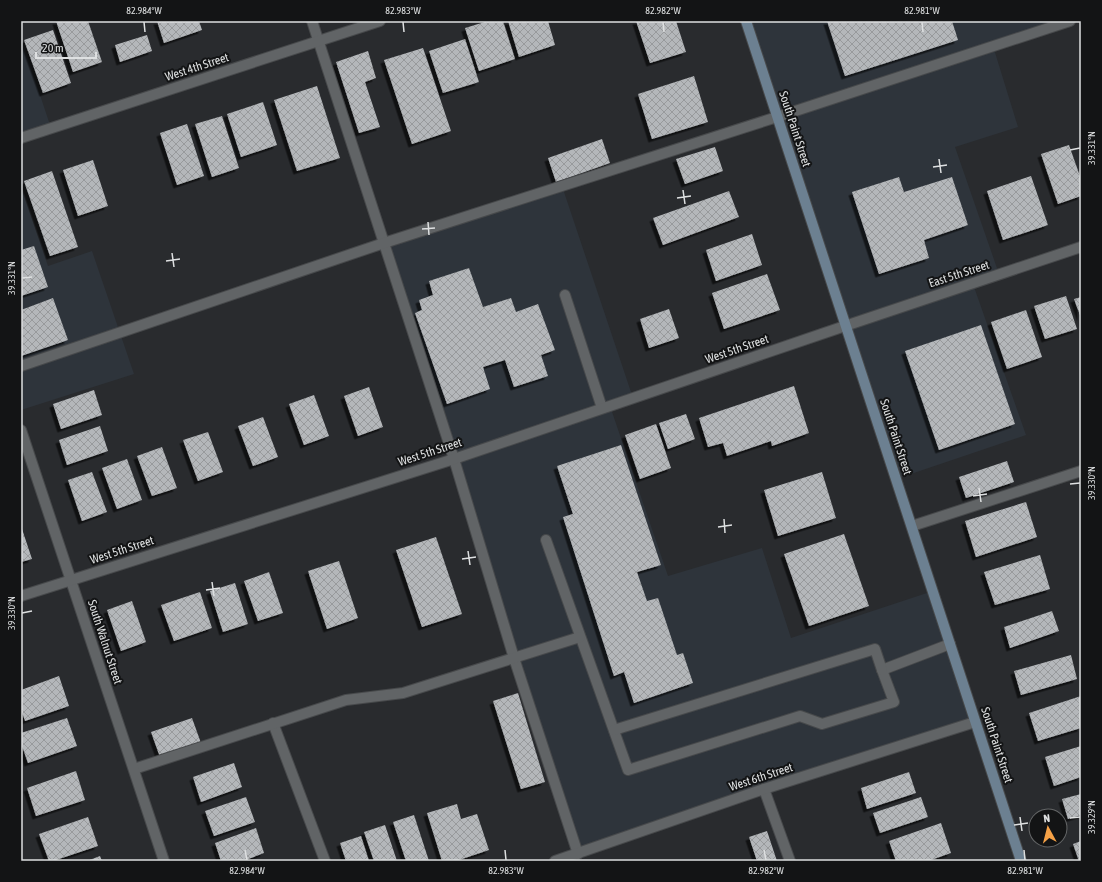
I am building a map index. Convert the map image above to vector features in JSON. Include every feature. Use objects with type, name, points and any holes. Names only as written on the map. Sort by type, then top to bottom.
[{"type":"main road","name":"South Paint Street","points":[[746,21],[1021,861]]},
{"type":"street","points":[[312,21],[454,459],[514,658],[578,854]]},
{"type":"street","name":"West 4th Street","points":[[22,136],[380,21]]},
{"type":"street","points":[[21,366],[384,243],[1070,21]]},
{"type":"street","name":"East 5th Street","points":[[845,326],[1081,247]]},
{"type":"street","points":[[565,295],[602,408]]},
{"type":"street","name":"West 5th Street","points":[[21,596],[454,459],[845,326]]},
{"type":"street","name":"South Walnut Street","points":[[21,430],[164,861]]},
{"type":"street","points":[[912,526],[1081,471]]},
{"type":"street","points":[[546,540],[628,770],[800,716],[822,724],[894,702],[875,649],[614,730]]},
{"type":"street","points":[[134,769],[346,700],[402,694],[580,637]]},
{"type":"street","points":[[882,670],[950,644]]},
{"type":"street","name":"West 6th Street","points":[[555,861],[764,789],[975,722]]},
{"type":"street","points":[[273,723],[325,861]]},
{"type":"street","points":[[764,789],[790,861]]},
{"type":"shaded area","points":[[746,21],[1070,21],[993,46],[1018,127],[955,147],[999,274],[973,284],[1026,435],[896,479]]},
{"type":"shaded area","points":[[21,38],[51,128],[21,138]]},
{"type":"shaded area","points":[[562,186],[633,398],[610,406],[668,576],[762,548],[791,638],[933,591],[975,722],[578,854],[384,243]]},
{"type":"shaded area","points":[[21,187],[48,266],[92,251],[134,374],[21,410]]},
{"type":"building","points":[[56,21],[88,21],[102,62],[73,72]]},
{"type":"building","points":[[157,21],[199,21],[202,30],[164,43]]},
{"type":"building","points":[[488,21],[503,21],[515,59],[479,71],[465,28]]},
{"type":"building","points":[[508,21],[548,21],[555,45],[519,57]]},
{"type":"building","points":[[636,21],[676,21],[686,52],[650,63]]},
{"type":"building","points":[[827,21],[952,21],[958,40],[845,76]]},
{"type":"building","points":[[53,30],[71,83],[43,93],[24,40]]},
{"type":"building","points":[[147,35],[152,51],[120,62],[115,45]]},
{"type":"building","points":[[465,39],[479,82],[443,93],[429,51]]},
{"type":"building","points":[[423,48],[451,131],[412,144],[384,60]]},
{"type":"building","points":[[368,51],[376,78],[365,82],[380,127],[359,133],[336,62]]},
{"type":"building","points":[[694,76],[708,122],[652,139],[638,94]]},
{"type":"building","points":[[317,86],[340,158],[297,171],[274,100]]},
{"type":"building","points":[[263,102],[277,145],[241,157],[227,114]]},
{"type":"building","points":[[222,116],[239,168],[212,177],[195,124]]},
{"type":"building","points":[[187,124],[204,176],[177,185],[160,133]]},
{"type":"building","points":[[602,139],[610,163],[556,182],[548,158]]},
{"type":"building","points":[[1069,145],[1081,179],[1081,196],[1058,204],[1041,154]]},
{"type":"building","points":[[715,147],[723,171],[685,184],[676,159]]},
{"type":"building","points":[[93,160],[108,206],[78,216],[63,170]]},
{"type":"building","points":[[52,171],[78,247],[50,256],[24,181]]},
{"type":"building","points":[[1031,176],[1048,225],[1003,240],[987,191]]},
{"type":"building","points":[[899,177],[904,192],[952,177],[968,225],[924,240],[929,258],[879,274],[852,192]]},
{"type":"building","points":[[729,191],[739,217],[663,245],[653,218]]},
{"type":"building","points":[[752,234],[762,265],[716,281],[706,250]]},
{"type":"building","points":[[34,246],[48,287],[21,296],[21,250]]},
{"type":"building","points":[[469,268],[483,307],[511,298],[516,312],[538,304],[555,350],[541,355],[548,376],[514,387],[505,360],[483,367],[490,389],[447,404],[415,313],[422,310],[419,300],[433,295],[429,281]]},
{"type":"building","points":[[767,274],[780,310],[724,329],[712,293]]},
{"type":"building","points":[[1066,296],[1077,329],[1045,339],[1034,306]]},
{"type":"building","points":[[1081,297],[1081,318],[1074,299]]},
{"type":"building","points":[[53,298],[68,340],[21,356],[21,310]]},
{"type":"building","points":[[669,309],[679,338],[649,348],[640,319]]},
{"type":"building","points":[[1026,310],[1042,357],[1007,369],[991,322]]},
{"type":"building","points":[[981,325],[1015,424],[939,450],[905,351]]},
{"type":"building","points":[[794,386],[809,433],[772,446],[771,441],[727,456],[723,443],[708,447],[699,418]]},
{"type":"building","points":[[369,387],[383,427],[358,436],[344,396]]},
{"type":"building","points":[[94,390],[102,415],[61,429],[53,404]]},
{"type":"building","points":[[314,395],[329,436],[304,445],[289,404]]},
{"type":"building","points":[[686,414],[695,439],[668,449],[659,423]]},
{"type":"building","points":[[263,417],[278,457],[253,466],[238,426]]},
{"type":"building","points":[[656,424],[671,468],[640,479],[625,435]]},
{"type":"building","points":[[100,426],[108,451],[67,465],[59,440]]},
{"type":"building","points":[[208,432],[223,472],[198,481],[183,440]]},
{"type":"building","points":[[621,445],[661,565],[637,572],[647,601],[658,598],[677,655],[683,653],[693,683],[634,703],[624,672],[614,676],[563,517],[573,514],[557,466]]},
{"type":"building","points":[[162,447],[177,488],[152,496],[137,456]]},
{"type":"building","points":[[127,459],[142,500],[117,509],[102,468]]},
{"type":"building","points":[[1007,461],[1014,482],[966,498],[959,477]]},
{"type":"building","points":[[92,472],[107,512],[82,521],[68,480]]},
{"type":"building","points":[[822,472],[836,518],[778,536],[764,490]]},
{"type":"building","points":[[1026,502],[1037,537],[976,557],[965,521]]},
{"type":"building","points":[[21,526],[32,559],[21,562]]},
{"type":"building","points":[[844,534],[869,606],[809,626],[784,554]]},
{"type":"building","points":[[436,537],[462,614],[422,627],[396,550]]},
{"type":"building","points":[[1040,555],[1050,589],[995,605],[984,572]]},
{"type":"building","points":[[339,561],[358,618],[327,629],[308,571]]},
{"type":"building","points":[[269,572],[283,613],[258,621],[244,581]]},
{"type":"building","points":[[235,583],[248,624],[223,632],[210,591]]},
{"type":"building","points":[[200,592],[212,628],[174,641],[161,605]]},
{"type":"building","points":[[132,601],[146,642],[121,651],[107,610]]},
{"type":"building","points":[[1052,611],[1059,631],[1010,648],[1004,627]]},
{"type":"building","points":[[1071,655],[1077,679],[1021,695],[1014,671]]},
{"type":"building","points":[[59,676],[69,706],[25,721],[21,709],[21,690]]},
{"type":"building","points":[[518,693],[545,782],[521,789],[493,701]]},
{"type":"building","points":[[1081,696],[1081,728],[1038,741],[1029,713]]},
{"type":"building","points":[[67,718],[77,746],[28,763],[21,743],[21,733]]},
{"type":"building","points":[[192,718],[201,743],[160,757],[151,732]]},
{"type":"building","points":[[1081,746],[1081,777],[1054,786],[1045,757]]},
{"type":"building","points":[[234,763],[242,787],[201,802],[193,777]]},
{"type":"building","points":[[76,771],[85,800],[36,816],[27,788]]},
{"type":"building","points":[[909,772],[916,793],[867,809],[861,788]]},
{"type":"building","points":[[1081,794],[1081,815],[1068,819],[1068,808],[1065,808],[1062,799]]},
{"type":"building","points":[[246,797],[255,822],[214,836],[205,811]]},
{"type":"building","points":[[921,797],[928,817],[880,833],[873,813]]},
{"type":"building","points":[[457,804],[461,819],[477,814],[489,850],[456,861],[442,861],[427,813]]},
{"type":"building","points":[[414,815],[429,861],[406,861],[393,822]]},
{"type":"building","points":[[88,817],[98,846],[49,861],[39,834]]},
{"type":"building","points":[[941,823],[951,853],[928,861],[896,861],[889,841]]},
{"type":"building","points":[[385,825],[397,861],[374,861],[364,832]]},
{"type":"building","points":[[256,828],[264,853],[243,861],[221,861],[215,843]]},
{"type":"building","points":[[767,831],[777,861],[757,861],[749,837]]},
{"type":"building","points":[[361,836],[369,861],[346,861],[340,843]]},
{"type":"building","points":[[1081,841],[1081,861],[1079,861],[1073,844]]},
{"type":"building","points":[[100,856],[102,861],[87,861]]}]
